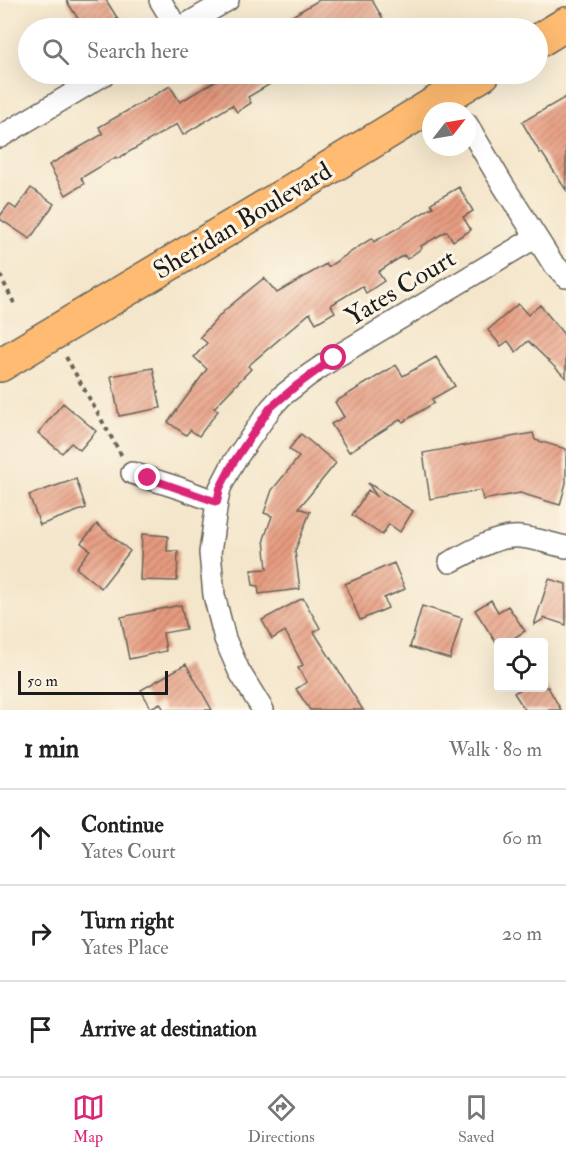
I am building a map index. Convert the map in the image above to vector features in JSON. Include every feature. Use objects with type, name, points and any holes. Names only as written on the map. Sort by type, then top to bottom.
[{"type":"main road","points":[[548,35],[566,24]]},
{"type":"main road","name":"Sheridan Boulevard","points":[[454,102],[473,84]]},
{"type":"main road","name":"Sheridan Boulevard","points":[[0,365],[273,202],[422,120]]},
{"type":"street","points":[[160,0],[172,18]]},
{"type":"street","points":[[196,18],[228,0]]},
{"type":"street","points":[[0,137],[88,84]]},
{"type":"street","points":[[476,139],[552,262],[566,277]]},
{"type":"street","name":"Yates Court","points":[[263,710],[239,671],[225,639],[214,596],[210,553],[217,502],[220,488],[233,463],[270,408],[282,396],[334,358],[536,237]]},
{"type":"street","points":[[132,473],[217,502]]},
{"type":"street","points":[[450,562],[478,548],[513,537],[566,547]]},
{"type":"path","points":[[0,275],[15,305]]},
{"type":"path","points":[[66,357],[132,473]]},
{"type":"building","points":[[66,0],[106,0],[117,18],[78,18]]},
{"type":"building","points":[[319,0],[372,0],[382,18],[289,18]]},
{"type":"building","points":[[210,84],[270,84],[248,97],[251,103],[237,112],[232,105],[183,135],[177,124],[117,159],[116,157],[81,178],[84,184],[66,195],[49,165],[103,134],[99,127],[170,86],[180,102]]},
{"type":"building","points":[[566,97],[566,190],[522,122]]},
{"type":"building","points":[[459,187],[473,211],[463,217],[471,230],[453,241],[447,231],[421,246],[422,248],[407,259],[404,255],[378,272],[384,281],[366,293],[362,286],[331,305],[335,312],[316,323],[310,313],[248,366],[251,369],[214,408],[218,411],[199,436],[190,430],[186,435],[168,422],[207,369],[194,357],[207,343],[200,337],[225,310],[264,278],[277,293],[326,264],[328,267],[372,238],[374,242],[433,207],[431,203]]},
{"type":"building","points":[[31,188],[54,204],[30,239],[0,219],[0,216],[9,204],[16,209]]},
{"type":"building","points":[[518,304],[528,315],[540,305],[566,337],[566,378],[528,341],[516,352],[508,341],[501,346],[488,330]]},
{"type":"building","points":[[436,357],[455,386],[432,399],[434,403],[403,422],[401,419],[349,452],[331,424],[344,417],[335,402],[396,365],[403,376]]},
{"type":"building","points":[[153,368],[161,408],[119,416],[111,376]]},
{"type":"building","points":[[63,403],[96,431],[80,450],[71,443],[62,453],[38,433]]},
{"type":"building","points":[[533,433],[535,440],[566,449],[566,483],[560,505],[520,493],[483,500],[481,490],[430,499],[423,453]]},
{"type":"building","points":[[301,434],[336,463],[299,508],[310,512],[295,551],[300,589],[259,594],[258,586],[253,585],[251,570],[267,569],[264,539],[272,516],[264,513],[272,490],[299,457],[289,449]]},
{"type":"building","points":[[76,479],[86,508],[40,525],[29,495]]},
{"type":"building","points":[[368,483],[413,511],[400,532],[389,524],[382,535],[352,515],[368,490],[377,497]]},
{"type":"building","points":[[97,524],[130,551],[101,588],[76,568],[90,550],[81,543]]},
{"type":"building","points":[[142,534],[168,536],[167,551],[178,551],[177,581],[140,580]]},
{"type":"building","points":[[394,563],[405,589],[384,598],[388,608],[360,620],[345,584]]},
{"type":"building","points":[[549,579],[566,584],[566,625],[545,618],[534,625]]},
{"type":"building","points":[[303,598],[320,628],[314,632],[363,710],[310,710],[296,689],[307,682],[298,668],[303,665],[285,631],[272,639],[262,620]]},
{"type":"building","points":[[491,600],[498,612],[508,606],[525,631],[514,638],[494,640],[475,610]]},
{"type":"building","points":[[181,605],[186,629],[163,633],[166,651],[129,659],[121,617]]},
{"type":"building","points":[[422,606],[462,618],[450,659],[410,647]]},
{"type":"building","points":[[186,664],[212,710],[164,710],[160,703],[151,708],[141,690]]},
{"type":"building","points":[[548,687],[561,710],[525,710],[514,693],[548,692]]},
{"type":"route","points":[[148,478],[217,502],[220,488],[233,463],[270,408],[282,396],[334,358]]}]
